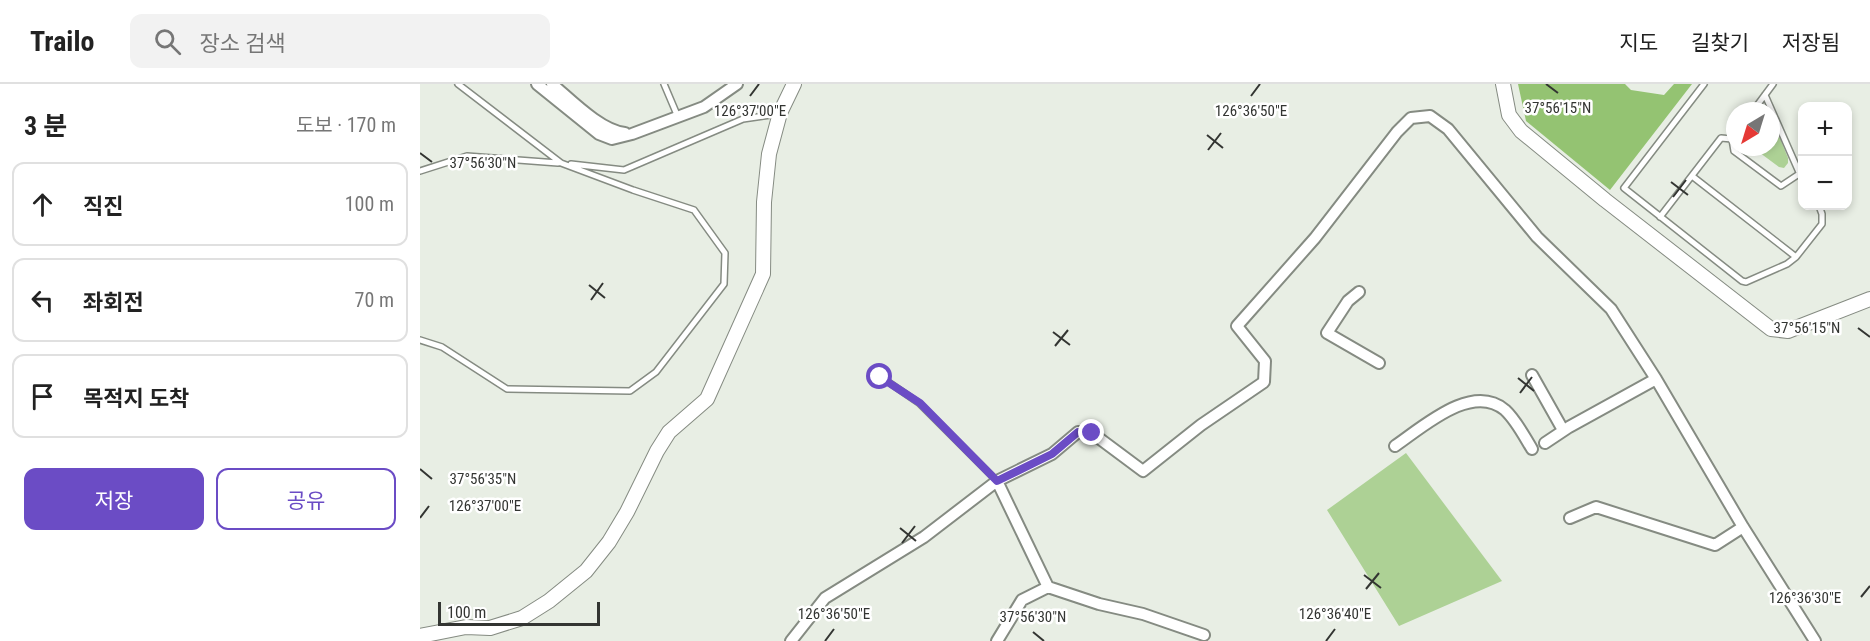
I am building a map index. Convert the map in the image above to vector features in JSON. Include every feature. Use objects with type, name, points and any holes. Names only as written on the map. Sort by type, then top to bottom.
[{"type":"street","points":[[537,84],[599,134],[612,139],[632,134],[704,106],[737,84]]},
{"type":"street","points":[[552,84],[605,127],[615,132],[632,134]]},
{"type":"street","points":[[420,636],[466,627],[490,628],[522,618],[549,601],[585,571],[609,542],[669,432],[707,399],[763,274],[764,202],[768,164],[780,113],[794,84]]},
{"type":"street","points":[[1503,84],[1509,115],[1521,131],[1605,200],[1771,329],[1788,331],[1870,299]]},
{"type":"street","points":[[791,641],[825,598],[924,537],[997,481],[1052,454],[1078,432],[1092,433],[1143,471],[1201,425],[1264,382],[1265,361],[1237,326],[1315,238],[1397,132],[1411,118],[1430,116],[1448,129],[1537,237],[1611,309],[1815,641]]},
{"type":"street","points":[[1359,292],[1348,301],[1327,333],[1379,363]]},
{"type":"street","points":[[1532,375],[1563,430]]},
{"type":"street","points":[[1545,443],[1563,430],[1656,379]]},
{"type":"street","points":[[1395,446],[1453,407],[1466,402],[1491,401],[1506,411],[1532,448]]},
{"type":"street","points":[[997,481],[1048,587]]},
{"type":"street","points":[[1569,518],[1596,507],[1715,545],[1743,527]]},
{"type":"street","points":[[997,641],[1022,600],[1048,587],[1099,604],[1143,614],[1204,635]]},
{"type":"lane","points":[[420,340],[442,347],[507,389],[630,391],[656,372],[724,284],[725,253],[694,210],[561,163],[458,84]]},
{"type":"lane","points":[[664,84],[678,117]]},
{"type":"lane","points":[[1704,84],[1624,188],[1746,282],[1787,264],[1796,257],[1822,224],[1820,210]]},
{"type":"lane","points":[[1760,102],[1773,84]]},
{"type":"lane","points":[[1765,95],[1798,169]]},
{"type":"lane","points":[[420,171],[466,156],[561,163],[624,171],[743,119],[780,113]]},
{"type":"lane","points":[[1660,217],[1721,138],[1726,138]]},
{"type":"lane","points":[[1741,156],[1780,186],[1798,177]]},
{"type":"lane","points":[[1692,176],[1796,257]]},
{"type":"lane","points":[[880,377],[920,403],[997,481]]},
{"type":"green space","points":[[1518,84],[1625,84],[1631,90],[1664,95],[1674,84],[1692,84],[1610,190],[1526,121]]},
{"type":"green space","points":[[1780,138],[1788,163],[1784,168],[1764,156],[1780,156]]},
{"type":"green space","points":[[1406,453],[1502,581],[1399,626],[1327,510]]},
{"type":"route","points":[[880,377],[920,403],[997,481],[1052,454],[1078,432],[1092,433]]}]
